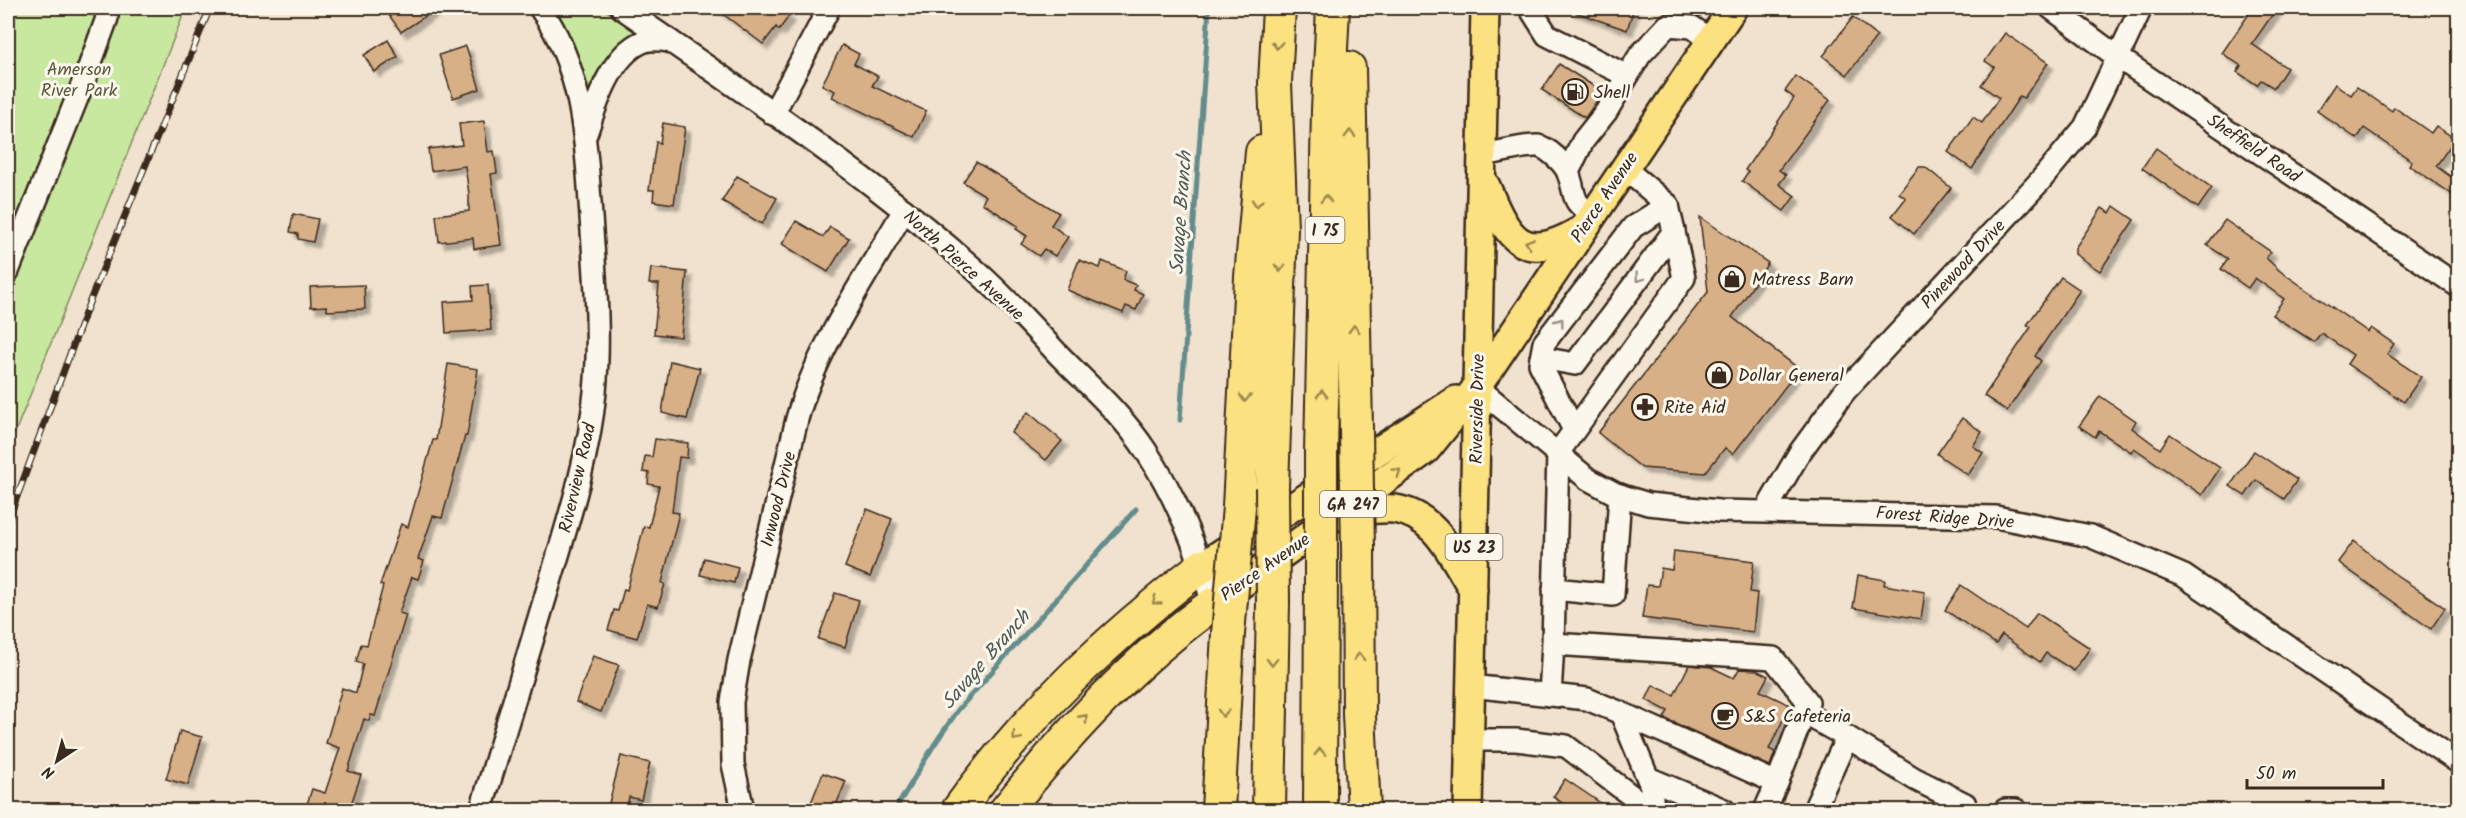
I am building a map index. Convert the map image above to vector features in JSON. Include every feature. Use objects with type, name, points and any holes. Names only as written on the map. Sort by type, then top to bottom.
[{"type":"highway","name":"I 75","points":[[1269,810],[1273,603],[1272,487],[1281,229],[1275,83],[1279,8]]},
{"type":"highway","name":"I 75","points":[[1320,810],[1321,453],[1328,110],[1333,8]]},
{"type":"highway","points":[[1345,8],[1349,74],[1359,715],[1364,810]]},
{"type":"highway","points":[[1218,810],[1260,165],[1275,83]]},
{"type":"highway","points":[[958,810],[1011,743],[1084,664],[1145,609],[1202,566]]},
{"type":"highway","points":[[1006,810],[1092,709],[1146,658],[1213,604]]},
{"type":"main road","name":"Riverside Drive","points":[[1468,810],[1485,8]]},
{"type":"main road","name":"Pierce Avenue","points":[[1213,604],[1426,450],[1477,387],[1733,8]]},
{"type":"main road","points":[[1482,165],[1503,225],[1522,243],[1548,247],[1588,222]]},
{"type":"main road","name":"Pierce Avenue","points":[[1202,566],[1477,387]]},
{"type":"main road","points":[[1343,512],[1393,509],[1421,519],[1437,532],[1473,589]]},
{"type":"street","points":[[8,271],[87,73],[107,18],[105,8]]},
{"type":"street","name":"Riverview Road","points":[[486,809],[567,525],[590,429],[598,345],[586,134],[565,55],[559,39],[540,8]]},
{"type":"street","name":"North Pierce Avenue","points":[[622,8],[904,210],[971,266],[1125,422],[1166,482],[1202,566],[1213,604]]},
{"type":"street","points":[[772,114],[829,8]]},
{"type":"street","points":[[1530,8],[1547,34],[1577,52],[1627,76]]},
{"type":"street","name":"Sheffield Road","points":[[2050,8],[2116,56],[2458,286]]},
{"type":"street","name":"Pinewood Drive","points":[[1766,510],[1800,452],[1844,393],[2040,181],[2085,127],[2116,56],[2141,8]]},
{"type":"street","points":[[1568,172],[1583,141],[1606,112],[1640,55],[1668,25],[1692,27],[1711,40]]},
{"type":"street","name":"Riverview Road","points":[[586,134],[606,85],[628,51],[642,42],[653,39],[670,41]]},
{"type":"street","points":[[1482,165],[1538,146],[1552,155],[1568,172],[1573,197],[1588,222]]},
{"type":"street","points":[[1550,695],[1557,453],[1684,278],[1668,205],[1624,168]]},
{"type":"street","points":[[1574,430],[1540,364],[1544,343],[1633,227],[1668,205]]},
{"type":"street","name":"Inwood Drive","points":[[743,810],[733,764],[732,702],[739,660],[800,408],[806,388],[821,356],[904,210]]},
{"type":"street","points":[[1541,358],[1575,363],[1674,231]]},
{"type":"street","name":"Forest Ridge Drive","points":[[1477,387],[1588,479],[1620,495],[1648,504],[1676,509],[1996,517],[2090,536],[2145,557],[2184,576],[2458,762]]},
{"type":"street","points":[[1554,589],[1613,595],[1620,495]]},
{"type":"street","points":[[1553,644],[1773,658],[1808,702],[1765,810]]},
{"type":"street","points":[[1471,686],[1587,699],[1777,783]]},
{"type":"street","points":[[1621,713],[1651,786],[1651,810]]},
{"type":"street","points":[[1804,713],[1848,736],[1915,779],[1965,804]]},
{"type":"street","points":[[1814,810],[1848,736]]},
{"type":"street","points":[[1470,740],[1516,741],[1566,746],[1651,810]]},
{"type":"street","points":[[1648,778],[1712,808]]},
{"type":"street","points":[[2005,810],[2016,810]]},
{"type":"green space","name":"Amerson River Park","points":[[8,8],[186,8],[8,450]]},
{"type":"green space","points":[[550,8],[602,8],[639,32],[590,96]]},
{"type":"building","points":[[384,8],[438,8],[401,32]]},
{"type":"building","points":[[715,8],[778,8],[789,16],[779,30],[776,27],[763,44]]},
{"type":"building","points":[[1570,8],[1634,8],[1627,30],[1569,10]]},
{"type":"building","points":[[2253,8],[2277,8],[2252,44],[2287,68],[2274,88],[2261,80],[2257,85],[2237,72],[2241,66],[2222,53]]},
{"type":"building","points":[[1853,17],[1877,36],[1847,75],[1823,56]]},
{"type":"building","points":[[2005,33],[2048,63],[2024,98],[2020,96],[1972,169],[1948,152],[1973,117],[1982,123],[1999,98],[1981,85],[1994,67],[1985,61]]},
{"type":"building","points":[[388,40],[398,57],[374,72],[364,55]]},
{"type":"building","points":[[842,45],[859,54],[854,64],[878,76],[872,86],[926,111],[914,137],[832,97],[835,91],[822,85]]},
{"type":"building","points":[[466,46],[480,89],[453,98],[439,55]]},
{"type":"building","points":[[1559,64],[1603,92],[1585,118],[1542,90]]},
{"type":"building","points":[[1796,76],[1830,100],[1779,170],[1786,175],[1779,184],[1795,196],[1784,211],[1742,181],[1748,172],[1745,170],[1794,98],[1785,91]]},
{"type":"building","points":[[2335,84],[2351,95],[2357,87],[2392,111],[2394,107],[2431,133],[2436,126],[2455,139],[2436,166],[2458,182],[2458,198],[2409,165],[2412,161],[2364,128],[2357,139],[2317,111]]},
{"type":"building","points":[[484,121],[488,152],[494,151],[497,173],[491,174],[501,245],[474,249],[473,238],[439,242],[436,215],[469,211],[469,194],[465,166],[431,171],[428,149],[462,145],[459,124]]},
{"type":"building","points":[[663,123],[685,127],[674,204],[653,201],[654,190],[649,190],[656,142],[660,143]]},
{"type":"building","points":[[2156,148],[2212,188],[2198,208],[2142,168]]},
{"type":"building","points":[[976,162],[1059,213],[1051,225],[1068,237],[1055,256],[1044,249],[1039,256],[1021,244],[1027,236],[1016,229],[1018,226],[982,203],[986,196],[963,182]]},
{"type":"building","points":[[1919,167],[1925,167],[1951,188],[1914,234],[1892,216],[1906,198],[1899,193]]},
{"type":"building","points":[[737,176],[777,198],[762,224],[722,201]]},
{"type":"building","points":[[2114,206],[2134,220],[2100,271],[2075,254],[2075,248],[2102,208],[2110,213]]},
{"type":"building","points":[[293,214],[318,219],[313,242],[298,239],[298,234],[290,232]]},
{"type":"building","points":[[1700,217],[1768,263],[1732,317],[1799,369],[1733,454],[1725,448],[1705,473],[1642,468],[1598,433],[1708,292]]},
{"type":"building","points":[[2225,220],[2271,252],[2266,258],[2280,271],[2368,332],[2371,328],[2394,344],[2387,354],[2421,377],[2404,402],[2347,364],[2353,355],[2321,333],[2314,342],[2272,315],[2284,299],[2255,278],[2248,288],[2221,269],[2228,259],[2207,245]]},
{"type":"building","points":[[796,221],[823,237],[830,227],[849,238],[828,272],[782,244]]},
{"type":"building","points":[[1079,260],[1100,268],[1102,261],[1126,271],[1123,280],[1136,285],[1134,290],[1143,294],[1136,310],[1126,306],[1123,313],[1067,290]]},
{"type":"building","points":[[651,268],[687,272],[681,337],[654,334],[659,284],[649,284]]},
{"type":"building","points":[[2061,277],[2080,290],[2035,356],[2041,361],[2007,411],[1984,396],[2031,327],[2027,325]]},
{"type":"building","points":[[364,285],[365,309],[327,311],[327,306],[311,307],[310,287]]},
{"type":"building","points":[[488,285],[491,330],[446,333],[444,302],[473,300],[472,286]]},
{"type":"building","points":[[670,361],[700,368],[687,419],[662,413]]},
{"type":"building","points":[[448,364],[478,369],[467,436],[465,436],[442,518],[433,516],[418,559],[424,561],[418,579],[412,577],[399,613],[406,615],[375,716],[371,715],[369,721],[364,719],[348,771],[361,775],[349,810],[305,810],[312,789],[325,793],[340,748],[326,743],[342,688],[356,693],[363,664],[356,662],[361,644],[367,645],[383,586],[380,585],[401,524],[408,527],[433,440],[436,440]]},
{"type":"building","points":[[2100,396],[2136,421],[2132,428],[2160,449],[2170,434],[2220,468],[2202,495],[2134,448],[2131,452],[2099,431],[2095,437],[2079,426]]},
{"type":"building","points":[[1028,412],[1062,441],[1046,460],[1011,433]]},
{"type":"building","points":[[1962,418],[1982,432],[1973,446],[1983,453],[1968,475],[1937,454]]},
{"type":"building","points":[[655,439],[688,443],[687,458],[679,457],[672,512],[679,513],[662,583],[665,584],[658,607],[647,604],[637,638],[608,630],[614,610],[618,611],[624,589],[627,590],[644,526],[649,527],[659,486],[648,484],[649,473],[643,472],[645,456],[652,457]]},
{"type":"building","points":[[2254,451],[2297,480],[2284,499],[2256,480],[2245,496],[2230,486]]},
{"type":"building","points":[[867,509],[892,519],[870,577],[845,567]]},
{"type":"building","points":[[2354,541],[2392,572],[2445,608],[2431,629],[2338,562]]},
{"type":"building","points":[[1674,551],[1754,561],[1750,592],[1757,593],[1753,632],[1642,618],[1647,585],[1658,586],[1661,568],[1672,570]]},
{"type":"building","points":[[704,558],[738,567],[734,583],[700,575]]},
{"type":"building","points":[[1858,575],[1885,580],[1884,585],[1925,592],[1921,619],[1853,608]]},
{"type":"building","points":[[1961,585],[2026,629],[2037,613],[2090,648],[2074,671],[2046,653],[2040,662],[2002,635],[1996,644],[1945,610]]},
{"type":"building","points":[[835,593],[859,600],[845,647],[818,639]]},
{"type":"building","points":[[593,656],[619,665],[601,712],[576,702]]},
{"type":"building","name":"S&S Cafeteria","points":[[1689,665],[1711,667],[1734,678],[1739,669],[1756,670],[1768,676],[1760,691],[1790,705],[1769,749],[1775,752],[1770,766],[1664,718],[1668,711],[1646,700],[1653,685],[1674,695]]},
{"type":"building","points":[[180,731],[202,737],[188,785],[166,779]]},
{"type":"building","points":[[621,756],[650,763],[641,800],[629,797],[627,807],[609,803]]},
{"type":"building","points":[[823,773],[846,781],[834,810],[808,810]]},
{"type":"building","points":[[1565,779],[1611,810],[1573,810],[1553,797]]},
{"type":"waterway","name":"Savage Branch","points":[[1180,420],[1209,8]]},
{"type":"waterway","name":"Savage Branch","points":[[895,810],[958,710],[1136,509]]},
{"type":"railway","points":[[8,521],[87,308],[210,8]]},
{"type":"place","name":"Shell","points":[[1575,92]]},
{"type":"place","name":"Matress Barn","points":[[1732,279]]},
{"type":"place","name":"Dollar General","points":[[1719,375]]},
{"type":"place","name":"Rite Aid","points":[[1645,407]]},
{"type":"place","name":"S&S Cafeteria","points":[[1725,716]]}]
